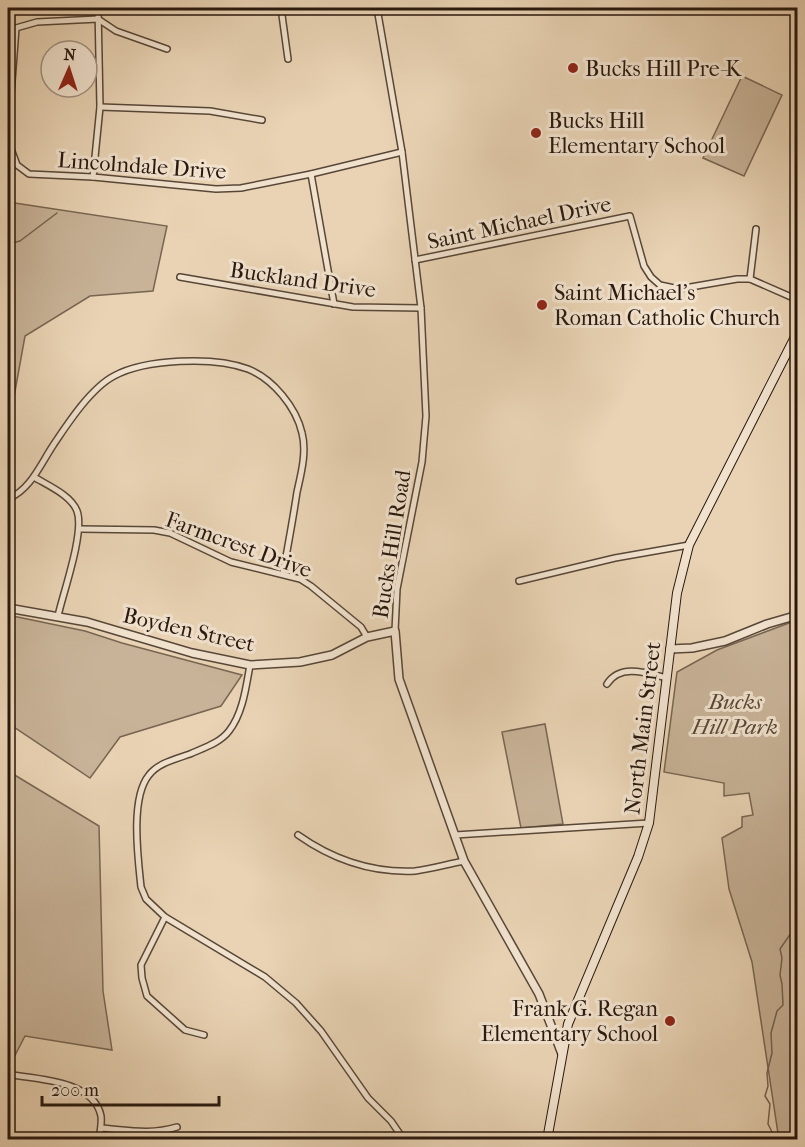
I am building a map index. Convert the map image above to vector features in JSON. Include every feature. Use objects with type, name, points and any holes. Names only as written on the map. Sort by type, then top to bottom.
[{"type":"main road","name":"North Main Street","points":[[547,1140],[568,1024],[638,857],[649,823],[677,593],[689,545],[798,331]]},
{"type":"street","points":[[93,177],[100,107],[98,8]]},
{"type":"street","points":[[281,8],[288,59]]},
{"type":"street","name":"Bucks Hill Road","points":[[377,8],[402,152],[422,308],[425,428],[422,462],[397,589],[394,631],[399,679],[465,861],[539,994],[562,1054]]},
{"type":"street","points":[[8,28],[37,22],[98,19],[116,31],[167,49]]},
{"type":"street","name":"Lincolndale Drive","points":[[16,28],[8,121],[11,149],[17,165],[29,174],[93,177],[216,189],[241,188],[402,152]]},
{"type":"street","points":[[100,107],[210,111],[262,120]]},
{"type":"street","points":[[311,174],[334,304]]},
{"type":"street","name":"Saint Michael Drive","points":[[415,260],[630,216],[644,266],[651,278],[660,285],[679,289],[737,279],[750,279]]},
{"type":"street","points":[[756,229],[750,279],[798,300]]},
{"type":"street","name":"Buckland Drive","points":[[180,278],[353,308],[422,308]]},
{"type":"street","points":[[8,499],[18,494],[34,477],[54,444],[87,399],[113,376],[147,366],[182,361],[215,363],[248,369],[271,383],[292,409],[303,434],[303,459],[283,573]]},
{"type":"street","points":[[34,477],[63,495],[77,510],[80,529],[57,616]]},
{"type":"street","name":"Farmcrest Drive","points":[[80,529],[154,530],[170,533],[231,562],[300,579],[361,627],[368,637]]},
{"type":"street","points":[[519,581],[615,558],[689,545]]},
{"type":"street","name":"Boyden Street","points":[[8,608],[87,622],[192,653],[250,665],[300,662],[332,655],[368,637],[394,631]]},
{"type":"street","points":[[670,649],[692,648],[725,641],[767,624],[798,615]]},
{"type":"street","points":[[250,665],[242,703],[231,729],[225,736],[215,743],[159,766],[150,773],[141,786],[137,798],[141,887],[146,899],[165,917],[265,977],[296,1003],[321,1030],[368,1098],[391,1121],[404,1140]]},
{"type":"street","points":[[607,684],[617,673],[629,671],[667,678]]},
{"type":"street","points":[[455,835],[649,823]]},
{"type":"street","points":[[298,835],[314,847],[349,862],[380,871],[417,870],[465,861]]},
{"type":"street","points":[[165,917],[141,964],[147,996],[185,1030],[204,1035]]},
{"type":"street","points":[[12,1076],[59,1082],[82,1091],[97,1107],[101,1116],[99,1140]]},
{"type":"street","points":[[101,1128],[161,1132],[177,1127]]},
{"type":"green space","points":[[742,76],[782,95],[744,176],[703,158]]},
{"type":"green space","points":[[8,202],[167,226],[153,291],[90,296],[25,336],[8,430]]},
{"type":"green space","points":[[8,615],[85,631],[242,675],[221,706],[120,737],[90,778],[8,723]]},
{"type":"green space","name":"Bucks Hill Park","points":[[797,620],[798,1139],[779,1140],[752,962],[729,889],[722,838],[742,827],[742,817],[753,815],[749,793],[724,796],[724,783],[664,772],[677,672],[717,650]]},
{"type":"green space","points":[[545,724],[563,824],[521,828],[502,732]]},
{"type":"green space","points":[[8,771],[99,826],[103,991],[112,1050],[25,1036],[8,1069]]},
{"type":"waterway","points":[[8,244],[20,241],[57,213]]},
{"type":"waterway","points":[[776,1140],[768,1124],[770,1104],[765,1096],[772,1053],[771,1033],[777,1011],[783,1005],[780,949],[798,923]]},
{"type":"place","name":"Bucks Hill Pre-K","points":[[573,68]]},
{"type":"place","name":"Bucks Hill Elementary School","points":[[536,133]]},
{"type":"place","name":"Saint Michael's Roman Catholic Church","points":[[542,305]]},
{"type":"place","name":"Frank G. Regan Elementary School","points":[[670,1021]]}]
